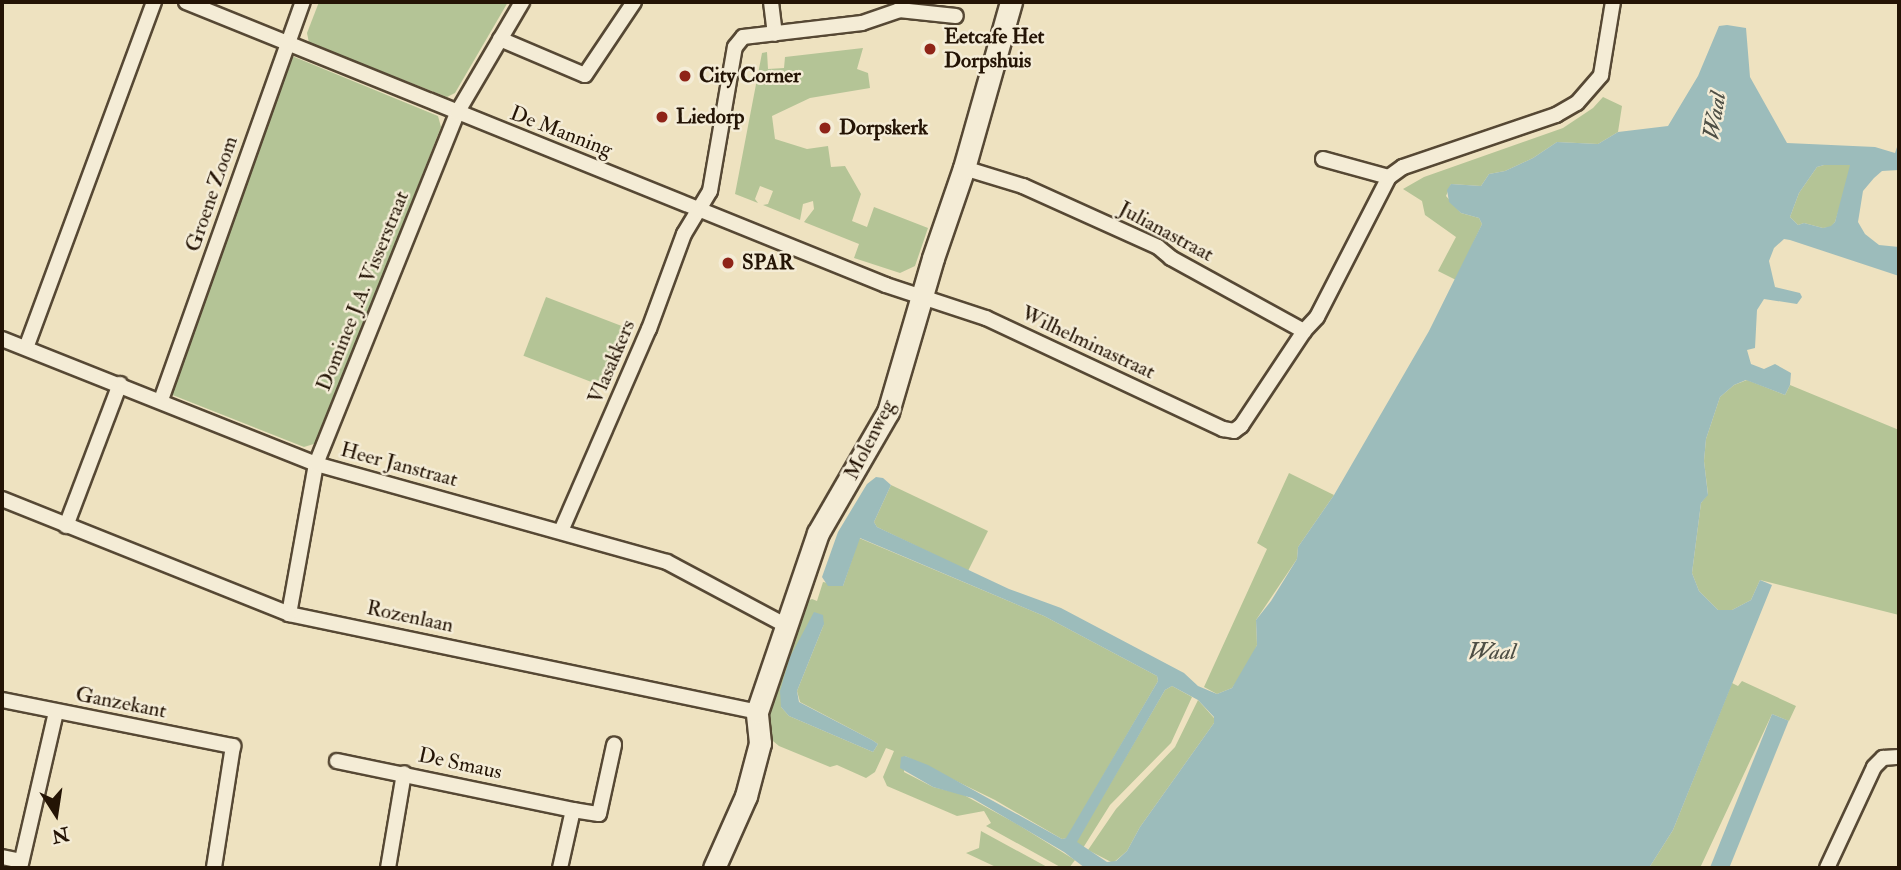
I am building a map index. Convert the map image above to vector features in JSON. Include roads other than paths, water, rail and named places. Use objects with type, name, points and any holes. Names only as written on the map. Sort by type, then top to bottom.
[{"type":"main road","name":"Molenweg","points":[[714,868],[746,796],[760,744],[757,712],[818,533],[888,412],[964,168],[1011,2]]},
{"type":"street","points":[[26,348],[154,2]]},
{"type":"street","name":"De Manning","points":[[186,2],[922,298]]},
{"type":"street","name":"Groene Zoom","points":[[161,400],[286,43],[303,2]]},
{"type":"street","name":"Dominee J.A. Visserstraat","points":[[289,614],[316,464],[457,113],[522,2]]},
{"type":"street","points":[[500,39],[585,75],[634,2]]},
{"type":"street","points":[[771,2],[775,34]]},
{"type":"street","points":[[1304,331],[1317,317],[1389,177],[1403,167],[1556,115],[1577,103],[1601,75],[1613,2]]},
{"type":"street","name":"Vlasakkers","points":[[561,531],[649,329],[684,234],[710,191],[735,47],[743,37],[862,23],[880,8],[956,16]]},
{"type":"street","points":[[1323,159],[1389,177]]},
{"type":"street","name":"Julianastraat","points":[[964,168],[1023,186],[1158,247],[1171,258],[1304,331]]},
{"type":"street","name":"Wilhelminastraat","points":[[922,298],[986,318],[1223,429],[1234,431],[1241,426],[1304,331]]},
{"type":"street","name":"Heer Janstraat","points":[[2,339],[161,400],[316,464],[667,562],[785,625]]},
{"type":"street","points":[[66,526],[120,384]]},
{"type":"street","name":"Rozenlaan","points":[[2,499],[289,614],[757,712]]},
{"type":"street","name":"Ganzekant","points":[[2,700],[233,746],[214,868]]},
{"type":"street","points":[[2,857],[21,865],[56,712]]},
{"type":"street","points":[[560,868],[573,810],[599,814],[614,745]]},
{"type":"street","points":[[1827,868],[1874,767],[1883,758],[1899,757]]},
{"type":"street","name":"De Smaus","points":[[337,761],[573,810]]},
{"type":"street","points":[[388,868],[404,773]]},
{"type":"water","name":"Waal","points":[[1719,26],[1746,28],[1750,77],[1787,143],[1875,147],[1895,153],[1899,141],[1899,170],[1882,171],[1863,191],[1858,222],[1865,234],[1879,245],[1899,247],[1899,276],[1790,240],[1784,239],[1774,248],[1769,261],[1775,287],[1800,293],[1802,297],[1797,304],[1764,299],[1757,310],[1755,348],[1747,350],[1751,364],[1764,369],[1775,364],[1791,373],[1790,385],[1785,395],[1746,380],[1734,385],[1720,397],[1706,439],[1704,461],[1708,495],[1701,503],[1692,573],[1699,591],[1718,610],[1732,610],[1751,600],[1760,580],[1772,585],[1673,830],[1649,868],[1085,868],[1064,852],[972,798],[933,787],[900,768],[901,757],[905,756],[928,765],[1062,839],[1066,838],[1158,681],[1157,676],[1044,616],[860,538],[843,586],[828,586],[822,577],[838,532],[867,484],[876,477],[883,478],[891,485],[874,522],[877,527],[1009,589],[1061,608],[1184,673],[1198,686],[1217,694],[1232,688],[1257,645],[1256,620],[1297,559],[1298,547],[1334,495],[1429,331],[1482,224],[1479,218],[1461,213],[1449,202],[1447,190],[1451,184],[1481,186],[1489,174],[1505,171],[1533,158],[1557,142],[1598,144],[1618,132],[1668,126],[1698,76]],"holes":[[[1850,165],[1835,222],[1823,228],[1804,223],[1798,225],[1790,217],[1799,193],[1817,167]],[[1172,686],[1198,700],[1214,717],[1214,723],[1140,827],[1127,851],[1116,861],[1107,862],[1077,842],[1165,690]]]},
{"type":"water","points":[[814,612],[823,615],[824,624],[797,691],[799,702],[878,744],[873,752],[789,716],[781,707],[780,691],[790,657]]},
{"type":"water","points":[[1772,714],[1789,721],[1729,868],[1710,868]]},
{"type":"place","name":"Eetcafe Het Dorpshuis","points":[[930,49]]},
{"type":"place","name":"City Corner","points":[[685,76]]},
{"type":"place","name":"Liedorp","points":[[662,117]]},
{"type":"place","name":"Dorpskerk","points":[[825,128]]},
{"type":"place","name":"SPAR","points":[[728,263]]}]
